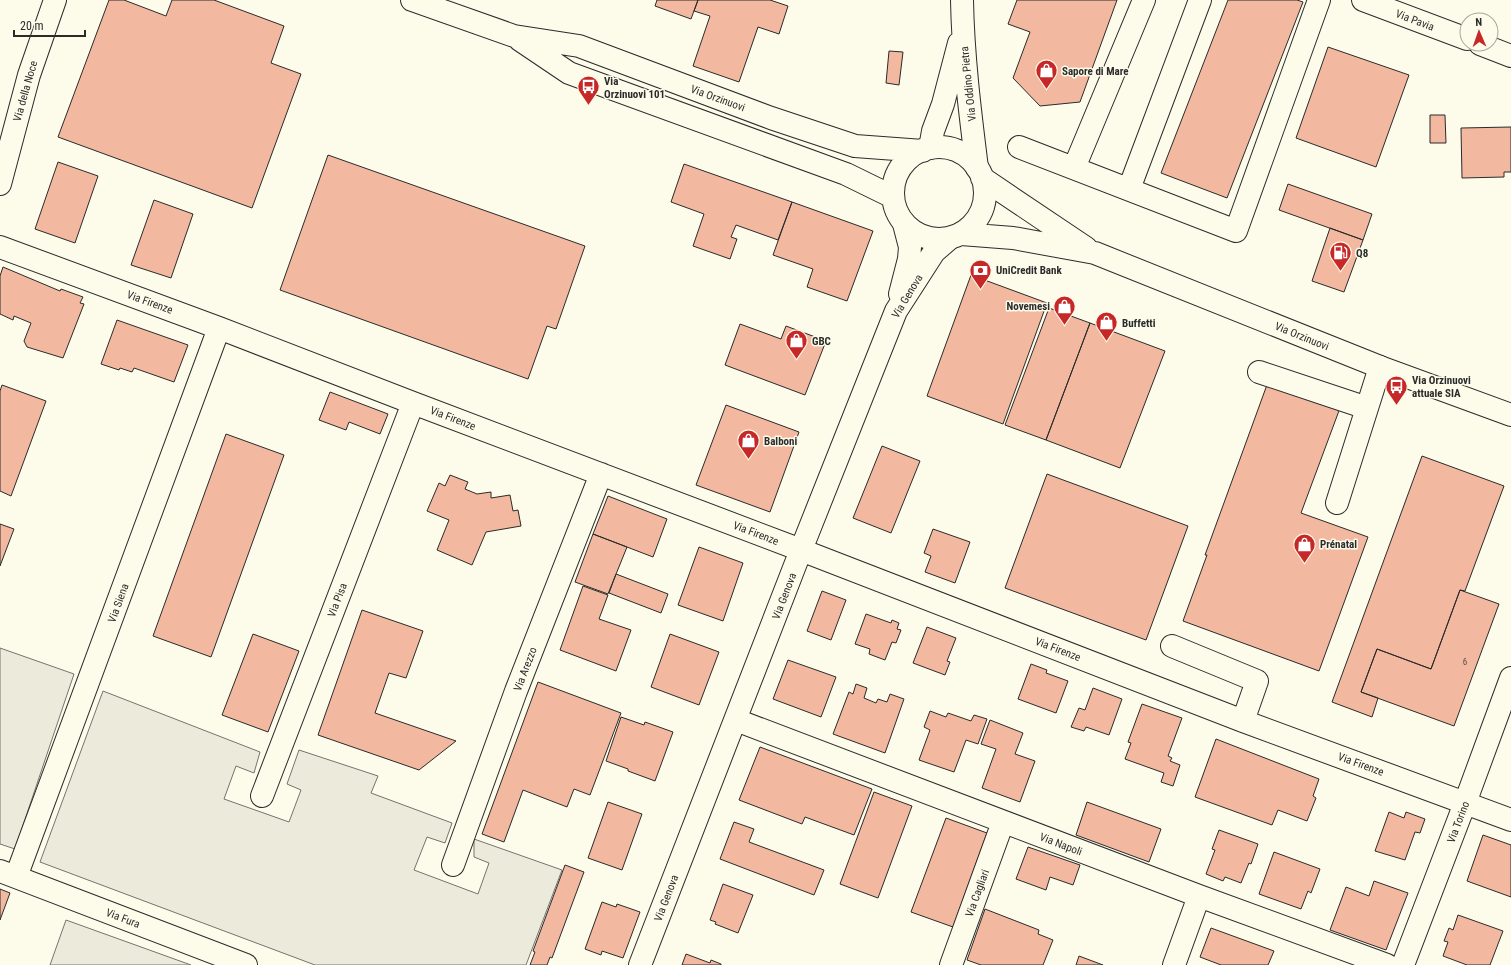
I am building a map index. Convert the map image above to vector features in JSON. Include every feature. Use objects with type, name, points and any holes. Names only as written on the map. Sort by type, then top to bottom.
[{"type":"street","name":"Via della Noce","points":[[0,184],[29,76],[55,0]]},
{"type":"street","name":"Via Orzinuovi","points":[[412,0],[514,36],[579,46],[771,118],[855,146],[926,150],[938,147],[955,151],[971,160],[980,173],[1095,253]]},
{"type":"street","name":"Via Oddino Pietra","points":[[962,0],[970,108],[980,173]]},
{"type":"street","points":[[1074,168],[1144,0]]},
{"type":"street","points":[[1129,189],[1200,0]]},
{"type":"street","points":[[1019,147],[1236,231],[1319,0]]},
{"type":"street","name":"Via Pavia","points":[[1363,0],[1459,36]]},
{"type":"street","points":[[904,224],[896,211],[893,197],[894,182],[903,164],[916,154],[926,150],[943,104],[963,28]]},
{"type":"street","name":"Via Orzinuovi","points":[[514,36],[569,73],[846,174],[893,197]]},
{"type":"street","points":[[1499,51],[1511,56]]},
{"type":"street","points":[[955,236],[975,223],[983,207],[985,199],[980,173]]},
{"type":"street","name":"Via Orzinuovi","points":[[904,224],[929,238],[955,236],[1013,238],[1095,253],[1380,367],[1511,415]]},
{"type":"street","name":"Via Genova","points":[[640,965],[801,550],[896,311],[909,259],[910,247],[904,224]]},
{"type":"street","name":"Via Genova","points":[[896,311],[934,252],[955,236]]},
{"type":"street","name":"Via Firenze","points":[[0,246],[220,328],[801,550],[1243,721],[1511,820]]},
{"type":"street","name":"Via Siena","points":[[8,874],[220,328]]},
{"type":"street","points":[[1337,503],[1380,367]]},
{"type":"street","points":[[1259,372],[1367,408]]},
{"type":"street","name":"Via Pisa","points":[[262,796],[413,403]]},
{"type":"street","name":"Via Arezzo","points":[[453,865],[516,691],[601,474]]},
{"type":"street","points":[[1172,646],[1257,681],[1243,721]]},
{"type":"street","name":"Via Torino","points":[[1403,965],[1511,678]]},
{"type":"street","name":"Via Napoli","points":[[736,720],[1199,896],[1387,965]]},
{"type":"street","name":"Via Cagliari","points":[[951,965],[1003,822]]},
{"type":"street","name":"Via Fura","points":[[8,874],[246,965]]},
{"type":"street","points":[[1174,965],[1199,896]]},
{"type":"shaded area","points":[[0,648],[74,674],[15,849],[0,844]]},
{"type":"shaded area","points":[[103,691],[260,752],[254,773],[236,766],[224,799],[289,822],[301,790],[287,784],[299,750],[378,776],[371,793],[452,823],[445,843],[427,837],[414,870],[478,894],[489,863],[474,857],[474,839],[562,870],[526,965],[315,965],[40,862]]},
{"type":"shaded area","points":[[66,920],[191,965],[50,965]]},
{"type":"building","points":[[109,0],[124,0],[166,16],[172,0],[214,0],[284,26],[271,63],[301,74],[252,208],[58,137]]},
{"type":"building","points":[[657,0],[698,0],[691,19],[655,6]]},
{"type":"building","points":[[698,0],[770,0],[788,6],[779,34],[758,27],[739,82],[693,66],[710,16],[694,11]]},
{"type":"building","points":[[1017,0],[1117,0],[1080,102],[1040,106],[1013,78],[1030,32],[1008,24]]},
{"type":"building","points":[[1228,0],[1297,0],[1303,2],[1227,198],[1161,173]]},
{"type":"building","points":[[1328,47],[1409,75],[1376,167],[1296,138]]},
{"type":"building","points":[[889,51],[903,52],[899,85],[886,83]]},
{"type":"building","points":[[1430,115],[1445,115],[1446,143],[1430,143]]},
{"type":"building","points":[[1511,127],[1511,172],[1504,172],[1504,177],[1462,178],[1461,128]]},
{"type":"building","points":[[328,155],[585,246],[556,329],[547,326],[528,379],[280,290]]},
{"type":"building","points":[[58,162],[98,176],[75,243],[35,229]]},
{"type":"building","points":[[684,164],[792,202],[778,240],[736,225],[731,237],[737,239],[730,259],[693,246],[704,214],[671,202]]},
{"type":"building","points":[[1288,184],[1372,214],[1363,240],[1279,210]]},
{"type":"building","points":[[154,200],[193,214],[171,278],[131,265]]},
{"type":"building","points":[[792,202],[873,231],[847,301],[807,287],[813,269],[773,255]]},
{"type":"building","points":[[1330,228],[1363,240],[1344,292],[1312,281]]},
{"type":"building","points":[[3,267],[60,291],[61,289],[83,297],[80,303],[84,304],[63,358],[27,347],[24,341],[31,323],[14,316],[13,320],[0,314],[0,276]]},
{"type":"building","points":[[971,275],[1047,303],[1003,424],[927,396]]},
{"type":"building","points":[[1049,308],[1090,323],[1046,440],[1005,425]]},
{"type":"building","points":[[117,320],[188,345],[174,382],[134,368],[132,372],[120,368],[119,370],[101,364]]},
{"type":"building","points":[[1090,323],[1165,351],[1120,468],[1046,440]]},
{"type":"building","points":[[740,324],[781,339],[786,326],[826,341],[805,395],[725,365]]},
{"type":"building","points":[[1268,382],[1340,408],[1301,513],[1368,537],[1319,671],[1183,621],[1207,555],[1205,555]]},
{"type":"building","points":[[2,385],[46,401],[11,496],[0,491],[0,391]]},
{"type":"building","points":[[330,392],[388,414],[380,434],[349,422],[346,430],[319,420]]},
{"type":"building","points":[[726,405],[799,432],[770,512],[696,485]]},
{"type":"building","points":[[226,434],[284,455],[211,657],[153,636]]},
{"type":"building","points":[[882,446],[920,461],[891,533],[853,518]]},
{"type":"building","points":[[1422,456],[1504,486],[1465,591],[1460,590],[1431,669],[1377,649],[1361,692],[1378,698],[1372,717],[1332,702]]},
{"type":"building","points":[[1047,474],[1188,526],[1146,640],[1005,588]]},
{"type":"building","points":[[450,475],[468,482],[465,489],[477,494],[491,492],[491,498],[510,495],[513,511],[518,510],[521,526],[486,532],[472,565],[437,550],[449,520],[427,511],[439,483],[445,486]]},
{"type":"building","points":[[608,496],[667,519],[653,557],[593,534]]},
{"type":"building","points":[[0,524],[14,529],[0,566]]},
{"type":"building","points":[[933,529],[970,542],[955,583],[925,572],[931,556],[924,553]]},
{"type":"building","points":[[593,534],[627,547],[608,594],[575,582]]},
{"type":"building","points":[[699,547],[743,563],[723,621],[678,605]]},
{"type":"building","points":[[616,574],[668,594],[661,613],[609,593]]},
{"type":"building","points":[[583,586],[608,595],[599,619],[631,630],[616,671],[560,650]]},
{"type":"building","points":[[1460,590],[1499,604],[1454,726],[1361,692],[1377,649],[1431,669]]},
{"type":"building","points":[[822,591],[846,600],[831,640],[807,631]]},
{"type":"building","points":[[362,610],[423,631],[406,678],[389,673],[375,713],[456,741],[419,770],[318,735]]},
{"type":"building","points":[[866,614],[891,623],[892,620],[899,623],[897,629],[901,630],[896,643],[892,642],[885,660],[869,654],[870,649],[855,644]]},
{"type":"building","points":[[927,627],[956,638],[947,661],[950,662],[945,675],[913,663]]},
{"type":"building","points":[[253,634],[299,651],[268,732],[222,715]]},
{"type":"building","points":[[670,634],[719,652],[699,705],[651,687]]},
{"type":"building","points":[[788,660],[836,677],[821,717],[773,699]]},
{"type":"building","points":[[1031,664],[1047,670],[1046,673],[1068,681],[1056,713],[1018,699]]},
{"type":"building","points":[[538,682],[621,713],[590,795],[574,789],[567,807],[523,790],[504,842],[482,834]]},
{"type":"building","points":[[856,684],[867,688],[864,698],[876,703],[878,699],[887,702],[890,694],[904,699],[885,753],[833,734],[849,692],[853,694]]},
{"type":"building","points":[[1093,688],[1122,699],[1109,735],[1086,727],[1084,731],[1071,727],[1079,708],[1085,710]]},
{"type":"building","points":[[1142,704],[1182,718],[1168,756],[1172,758],[1170,761],[1180,765],[1173,786],[1161,782],[1164,773],[1125,759],[1131,743],[1128,742]]},
{"type":"building","points":[[930,711],[946,717],[948,713],[971,721],[974,715],[987,719],[978,744],[966,740],[954,772],[919,760],[930,730],[924,727]]},
{"type":"building","points":[[621,717],[644,725],[645,722],[673,732],[655,781],[606,761]]},
{"type":"building","points":[[990,720],[1023,733],[1015,754],[1035,761],[1020,802],[982,788],[996,749],[981,744]]},
{"type":"building","points":[[1216,739],[1319,779],[1313,796],[1316,798],[1307,821],[1278,810],[1272,825],[1195,797]]},
{"type":"building","points":[[760,747],[872,789],[854,835],[805,817],[802,824],[739,800]]},
{"type":"building","points":[[874,792],[912,806],[878,898],[840,884]]},
{"type":"building","points":[[608,802],[642,814],[622,870],[588,858]]},
{"type":"building","points":[[1087,802],[1161,829],[1149,862],[1076,835]]},
{"type":"building","points":[[1389,812],[1404,818],[1406,812],[1425,819],[1420,833],[1415,832],[1405,860],[1375,851]]},
{"type":"building","points":[[946,818],[987,833],[953,927],[911,912]]},
{"type":"building","points":[[734,822],[754,829],[749,842],[824,870],[814,895],[720,859]]},
{"type":"building","points":[[1219,830],[1258,844],[1251,864],[1249,863],[1241,883],[1225,877],[1223,881],[1206,874],[1215,850],[1212,849]]},
{"type":"building","points":[[1483,835],[1511,845],[1511,897],[1467,881]]},
{"type":"building","points":[[1028,847],[1080,865],[1073,885],[1050,877],[1046,890],[1016,879]]},
{"type":"building","points":[[1274,852],[1320,869],[1311,893],[1308,891],[1301,909],[1259,894]]},
{"type":"building","points":[[565,865],[584,872],[552,958],[550,957],[547,965],[530,965],[535,952],[533,951]]},
{"type":"building","points":[[1374,881],[1408,893],[1386,950],[1330,930],[1346,887],[1369,896]]},
{"type":"building","points":[[723,884],[753,895],[738,933],[715,924],[716,922],[710,920]]},
{"type":"building","points":[[0,889],[10,893],[0,920]]},
{"type":"building","points":[[602,902],[616,907],[617,904],[640,912],[623,958],[602,951],[601,955],[585,949]]},
{"type":"building","points":[[985,909],[1039,930],[1038,934],[1053,940],[1043,965],[981,965],[967,960]]},
{"type":"building","points":[[1458,915],[1503,931],[1490,965],[1467,965],[1443,956],[1448,942],[1444,941],[1449,928],[1453,930]]},
{"type":"building","points":[[1211,928],[1274,951],[1268,965],[1221,965],[1200,957]]},
{"type":"building","points":[[686,954],[710,963],[711,960],[721,965],[682,965]]},
{"type":"building","points":[[1079,956],[1103,965],[1076,965]]},
{"type":"place","name":"Sapore di Mare","points":[[1047,90]]},
{"type":"place","name":"Via Orzinuovi 101","points":[[588,106]]},
{"type":"place","name":"Q8","points":[[1340,272]]},
{"type":"place","name":"UniCredit Bank","points":[[980,290]]},
{"type":"place","name":"Novemesi","points":[[1065,326]]},
{"type":"place","name":"Buffetti","points":[[1106,342]]},
{"type":"place","name":"GBC","points":[[796,360]]},
{"type":"place","name":"Via Orzinuovi attuale SIA","points":[[1397,406]]},
{"type":"place","name":"Balboni","points":[[749,460]]},
{"type":"place","name":"Prénatal","points":[[1304,564]]}]
